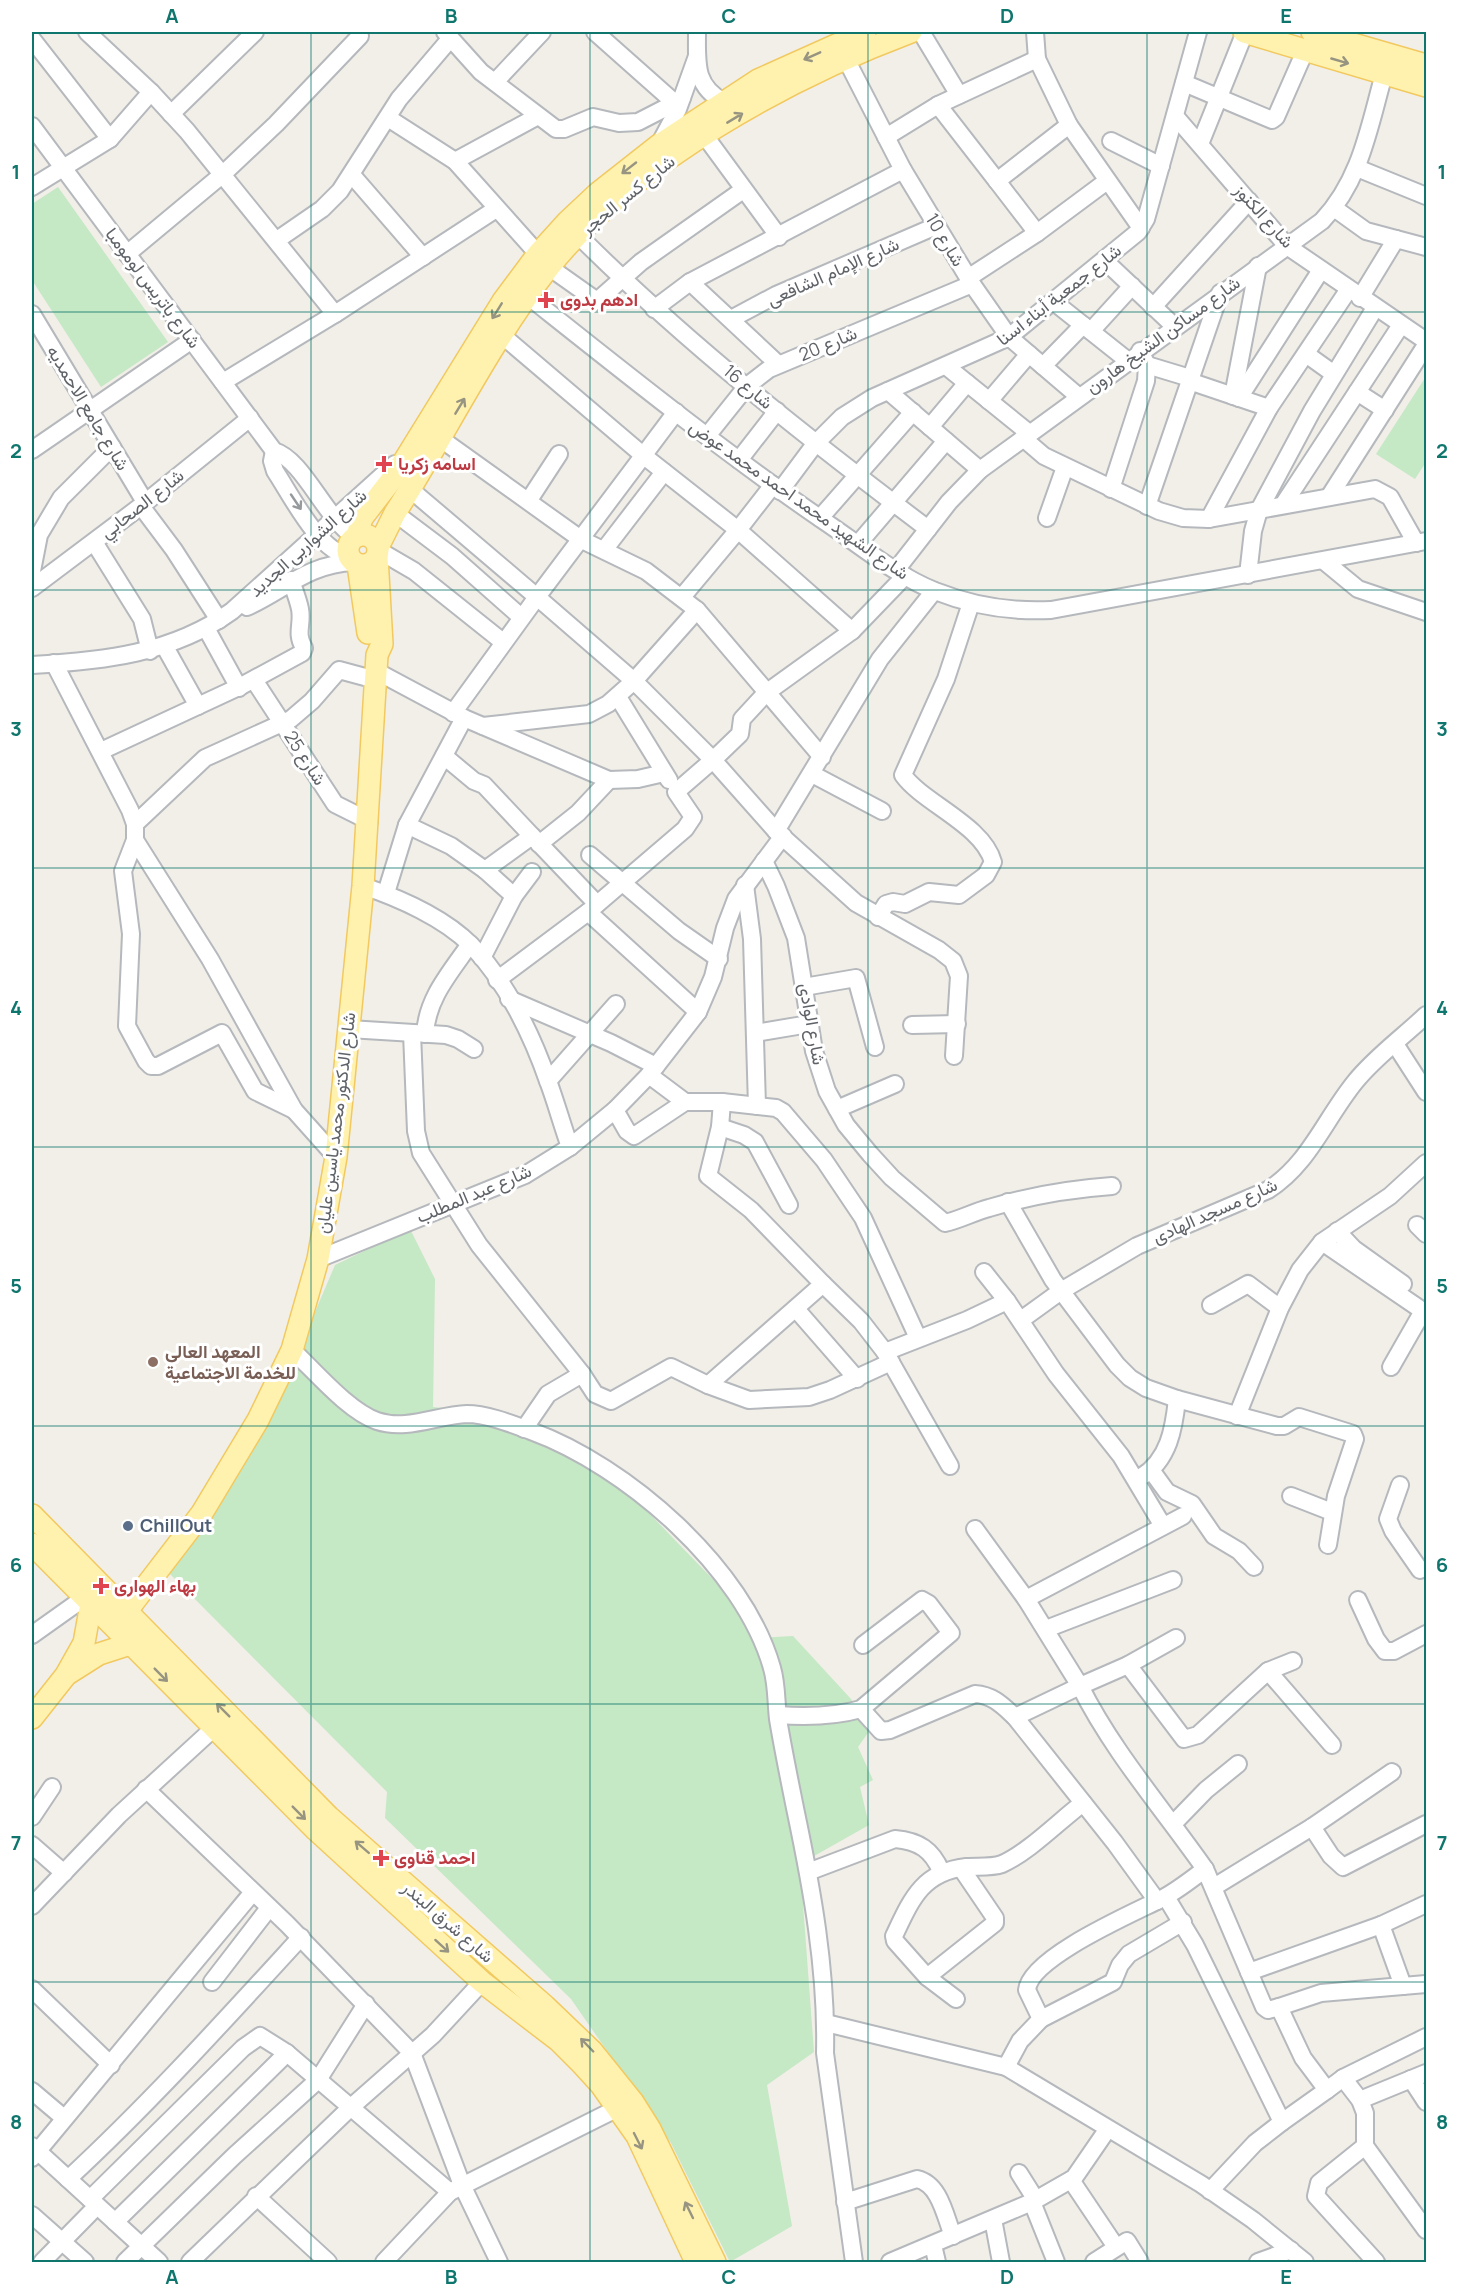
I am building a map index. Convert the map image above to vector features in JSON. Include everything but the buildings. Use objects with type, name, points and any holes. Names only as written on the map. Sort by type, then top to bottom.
[{"type":"main road","name":"شارع كسر الحجر","points":[[363,551],[360,522],[411,450],[503,302],[544,260],[598,193],[659,145],[758,80],[865,32]]},
{"type":"main road","name":"شارع كسر الحجر","points":[[363,551],[395,513],[410,489],[528,296],[544,260],[578,235],[638,182],[705,136],[797,82],[911,32]]},
{"type":"main road","points":[[1245,32],[1308,41],[1426,65]]},
{"type":"main road","points":[[1308,41],[1384,74],[1426,86]]},
{"type":"main road","name":"شارع الدكتور محمد ياسين عليان","points":[[126,1611],[205,1508],[258,1420],[292,1350],[318,1259],[336,1157],[369,821],[376,668],[382,644],[363,551]]},
{"type":"main road","name":"شارع شرق البندر","points":[[32,1515],[329,1817],[585,2043],[633,2102],[650,2129],[715,2262]]},
{"type":"main road","name":"شارع شرق البندر","points":[[33,1549],[88,1601],[316,1830],[482,1982],[559,2041],[618,2108],[637,2136],[696,2262]]},
{"type":"main road","points":[[32,1718],[66,1675],[87,1636],[88,1601]]},
{"type":"main road","points":[[66,1675],[99,1654],[130,1644]]},
{"type":"main road","points":[[482,1982],[489,1970],[497,1966]]},
{"type":"main road","points":[[505,2000],[516,1992],[517,1983]]},
{"type":"street","points":[[87,32],[171,114],[277,240],[334,314]]},
{"type":"street","points":[[171,114],[255,32]]},
{"type":"street","points":[[495,82],[542,32]]},
{"type":"street","points":[[596,32],[679,100]]},
{"type":"street","points":[[697,32],[697,56],[703,85],[710,94],[724,102]]},
{"type":"street","points":[[921,32],[959,95]]},
{"type":"street","points":[[1035,32],[1037,59],[1069,125],[1141,228]]},
{"type":"street","points":[[1141,228],[1161,166],[1198,32]]},
{"type":"street","points":[[1200,144],[1221,99],[1245,32]]},
{"type":"street","points":[[277,240],[322,209],[352,174],[388,117],[447,35],[481,72],[556,129],[564,129],[593,117],[629,123],[651,117],[679,100]]},
{"type":"street","points":[[128,254],[223,174],[276,124],[360,36]]},
{"type":"street","points":[[32,39],[110,139]]},
{"type":"street","points":[[1184,83],[1274,119],[1308,41]]},
{"type":"street","points":[[659,145],[697,56]]},
{"type":"street","name":"شارع 10","points":[[846,59],[903,170],[970,281],[1009,337],[1078,396]]},
{"type":"street","points":[[886,137],[938,105],[1037,59]]},
{"type":"street","name":"شارع مساكن الشيخ هارون","points":[[676,792],[740,734],[742,719],[766,693],[852,631],[900,573],[928,528],[956,493],[980,470],[1078,396],[1138,359],[1174,326],[1308,233],[1334,208],[1358,168],[1384,74]]},
{"type":"street","points":[[32,187],[110,139],[151,92]]},
{"type":"street","points":[[938,105],[1036,233]]},
{"type":"street","points":[[455,161],[538,116]]},
{"type":"street","name":"شارع الكنوز","points":[[1175,116],[1287,246],[1426,343]]},
{"type":"street","points":[[388,117],[455,161],[544,260],[597,301],[621,278],[744,190]]},
{"type":"street","points":[[997,181],[1069,125]]},
{"type":"street","name":"شارع باتريس لومومبا","points":[[32,126],[274,451],[289,460],[363,551]]},
{"type":"street","points":[[705,136],[779,237]]},
{"type":"street","points":[[1111,141],[1161,166]]},
{"type":"street","points":[[1358,168],[1426,196]]},
{"type":"street","points":[[654,309],[690,282],[903,170]]},
{"type":"street","points":[[352,174],[423,257]]},
{"type":"street","name":"شارع 20","points":[[707,436],[747,386],[761,374],[778,364],[970,281],[1107,181]]},
{"type":"street","points":[[1154,307],[1249,201]]},
{"type":"street","points":[[1334,208],[1358,227],[1426,247]]},
{"type":"street","points":[[223,382],[334,314],[496,209]]},
{"type":"street","name":"شارع الإمام الشافعى","points":[[731,319],[776,296],[936,226]]},
{"type":"street","name":"شارع جمعية أبناء اسنا","points":[[682,597],[738,530],[842,417],[888,392],[1009,337],[1141,228]]},
{"type":"street","name":"شارع 16","points":[[578,235],[654,309],[815,444],[928,528]]},
{"type":"street","points":[[1209,519],[1269,408],[1305,354],[1355,294],[1396,239]]},
{"type":"street","points":[[1104,260],[1174,326]]},
{"type":"street","points":[[1236,397],[1258,266]]},
{"type":"street","points":[[1236,397],[1321,270]]},
{"type":"street","points":[[690,282],[778,364]]},
{"type":"street","points":[[1043,366],[1132,286]]},
{"type":"street","points":[[1147,506],[1220,293]]},
{"type":"street","name":"شارع الشهيد محمد احمد محمد عوض","points":[[528,296],[707,436],[820,518],[900,573],[934,591],[971,603],[1011,610],[1051,610],[1421,542]]},
{"type":"street","points":[[1054,302],[1087,328],[1138,359],[1269,408]]},
{"type":"street","points":[[1248,575],[1253,531],[1259,510],[1284,459],[1375,308]]},
{"type":"street","name":"شارع جامع الاحمديه","points":[[32,314],[112,447],[143,504],[219,620],[239,688]]},
{"type":"street","points":[[1283,505],[1401,325]]},
{"type":"street","points":[[503,336],[644,456],[738,530],[852,631]]},
{"type":"street","points":[[32,450],[192,340]]},
{"type":"street","points":[[1329,497],[1426,343]]},
{"type":"street","points":[[989,401],[1029,354]]},
{"type":"street","points":[[1305,354],[1334,374]]},
{"type":"street","points":[[1111,489],[1146,381],[1138,359]]},
{"type":"street","points":[[946,366],[1026,435],[1038,452],[1147,506],[1183,518],[1209,519],[1370,489],[1381,490],[1394,502],[1421,542]]},
{"type":"street","points":[[930,427],[967,383]]},
{"type":"street","points":[[888,392],[980,470]]},
{"type":"street","points":[[1357,392],[1385,410]]},
{"type":"street","points":[[739,460],[777,411]]},
{"type":"street","points":[[386,893],[407,825],[444,756],[459,715],[503,642],[582,540],[676,412]]},
{"type":"street","points":[[820,518],[913,412]]},
{"type":"street","name":"شارع الصحابي","points":[[32,588],[143,504],[250,418]]},
{"type":"street","points":[[441,439],[582,540],[646,571],[682,597],[697,610],[822,758]]},
{"type":"street","points":[[858,544],[946,441]]},
{"type":"street","points":[[32,571],[39,535],[61,498],[112,447]]},
{"type":"street","name":"شارع الشواربى الجديد","points":[[219,620],[411,450]]},
{"type":"street","name":"شارع باتريس لومومبا","points":[[274,451],[272,461],[275,471],[333,552],[363,551]]},
{"type":"street","points":[[529,500],[559,454]]},
{"type":"street","points":[[1047,518],[1065,467]]},
{"type":"street","points":[[604,550],[664,472]]},
{"type":"street","points":[[410,489],[634,681],[713,760],[780,834],[856,903],[939,950],[952,961],[959,976],[954,1056]]},
{"type":"street","points":[[395,513],[452,556],[521,617]]},
{"type":"street","points":[[94,542],[158,649],[198,706]]},
{"type":"street","points":[[363,551],[414,571],[503,642]]},
{"type":"street","name":"شارع الشواربى الجديد","points":[[32,664],[158,649],[253,604],[291,580],[363,551]]},
{"type":"street","points":[[1324,561],[1358,589],[1426,612]]},
{"type":"street","points":[[101,751],[239,688],[302,653],[304,648],[299,639],[298,625],[300,609],[291,580]]},
{"type":"street","name":"شارع عبد المطلب","points":[[318,1259],[452,1203],[501,1187],[570,1147],[615,1110],[652,1071],[698,1012],[719,959],[730,913],[745,885],[764,861],[880,659],[934,591]]},
{"type":"street","points":[[878,917],[886,904],[893,902],[905,904],[930,892],[959,896],[986,875],[993,862],[991,853],[981,842],[946,809],[903,775],[946,679],[971,603]]},
{"type":"street","points":[[483,726],[589,714],[600,710],[634,681],[697,610]]},
{"type":"street","points":[[54,663],[101,751],[135,832],[210,959],[294,1110],[336,1157]]},
{"type":"street","name":"شارع الشواربى الجديد","points":[[32,671],[54,663]]},
{"type":"street","points":[[244,1020],[176,1059],[158,1066],[152,1066],[146,1061],[128,1026],[131,934],[123,871],[135,832],[205,758],[283,724],[306,708],[339,670],[376,668],[459,715],[609,780],[639,779],[664,773]]},
{"type":"street","name":"شارع 25","points":[[254,680],[335,804],[369,821]]},
{"type":"street","points":[[497,980],[593,908],[693,817],[618,696]]},
{"type":"street","points":[[444,756],[474,781],[484,785],[536,840],[593,908],[698,1012]]},
{"type":"street","points":[[812,774],[882,811]]},
{"type":"street","points":[[485,870],[578,813],[609,780]]},
{"type":"street","points":[[407,825],[451,846],[485,870],[514,896]]},
{"type":"street","points":[[590,855],[679,931],[719,959]]},
{"type":"street","name":"شارع الوادى","points":[[764,861],[790,920],[802,964],[809,1024],[820,1071],[837,1109],[858,1140],[877,1162],[941,1222],[951,1222],[965,1214],[1008,1202]]},
{"type":"street","points":[[482,958],[514,896],[532,872]]},
{"type":"street","points":[[745,885],[752,939],[758,1106]]},
{"type":"street","points":[[363,886],[386,893],[445,925],[470,944],[482,958],[509,999],[548,1081],[570,1147]]},
{"type":"street","points":[[470,944],[431,1002],[419,1034],[417,1144],[479,1245],[582,1374],[595,1394],[611,1401],[671,1367],[708,1385],[749,1400],[809,1397],[857,1379],[918,1338],[967,1320],[1007,1301]]},
{"type":"street","points":[[804,987],[850,977],[856,978],[875,1047]]},
{"type":"street","points":[[509,999],[611,1043],[652,1071],[685,1102]]},
{"type":"street","points":[[548,1081],[616,1004]]},
{"type":"street","name":"شارع مسجد الهادى","points":[[1021,1320],[1061,1291],[1137,1246],[1268,1190],[1283,1180],[1307,1154],[1353,1084],[1426,1015]]},
{"type":"street","points":[[755,1033],[809,1024]]},
{"type":"street","points":[[912,1025],[957,1024]]},
{"type":"street","points":[[349,1029],[452,1036],[474,1048]]},
{"type":"street","points":[[222,1033],[255,1091],[294,1110]]},
{"type":"street","points":[[1395,1044],[1426,1092]]},
{"type":"street","points":[[837,1109],[895,1084]]},
{"type":"street","points":[[615,1110],[627,1131],[634,1136],[685,1102],[722,1102],[776,1108],[783,1112],[846,1191],[883,1260],[918,1338]]},
{"type":"street","points":[[722,1102],[720,1127],[707,1169],[710,1179],[751,1210],[861,1321],[888,1357],[950,1466]]},
{"type":"street","points":[[720,1127],[754,1142],[789,1206]]},
{"type":"street","points":[[1237,1416],[1280,1308],[1300,1270],[1322,1242],[1390,1196],[1426,1163]]},
{"type":"street","points":[[1112,1186],[1079,1188],[1008,1202],[1061,1291],[1123,1372],[1146,1388],[1177,1399],[1279,1427],[1299,1417],[1353,1434],[1355,1439],[1332,1512],[1328,1545]]},
{"type":"street","points":[[1337,1231],[1354,1249],[1403,1284]]},
{"type":"street","points":[[1322,1242],[1425,1312],[1391,1367]]},
{"type":"street","points":[[984,1272],[1021,1320],[1056,1374],[1098,1425],[1163,1526]]},
{"type":"street","points":[[708,1385],[823,1284]]},
{"type":"street","points":[[1211,1305],[1248,1284],[1280,1308]]},
{"type":"street","points":[[796,1309],[857,1379]]},
{"type":"street","points":[[292,1350],[337,1392],[374,1420],[392,1425],[473,1415],[524,1429],[570,1447],[618,1477],[688,1538],[717,1567],[754,1620],[773,1670],[777,1715],[815,1903],[826,2023],[825,2053],[854,2262]]},
{"type":"street","points":[[524,1429],[548,1394],[582,1374]]},
{"type":"street","points":[[1135,1480],[1151,1470],[1166,1448],[1177,1399]]},
{"type":"street","points":[[1151,1470],[1167,1492],[1191,1504],[1214,1536],[1239,1551],[1254,1568]]},
{"type":"street","points":[[1400,1485],[1388,1519],[1393,1531],[1424,1571]]},
{"type":"street","points":[[1291,1496],[1332,1512]]},
{"type":"street","points":[[1026,1599],[1183,1516]]},
{"type":"street","points":[[975,1529],[1046,1629],[1108,1734],[1205,1869],[1264,2007],[1268,2010],[1321,1993],[1426,1984]]},
{"type":"street","points":[[1046,1629],[1173,1580]]},
{"type":"street","points":[[777,1715],[804,1717],[844,1714],[861,1709],[951,1633],[929,1604],[922,1600],[863,1645]]},
{"type":"street","points":[[1358,1600],[1376,1639],[1385,1651],[1394,1652],[1426,1634]]},
{"type":"street","points":[[32,1635],[88,1601]]},
{"type":"street","points":[[1015,1717],[1128,1665],[1176,1638]]},
{"type":"street","points":[[1128,1665],[1184,1740],[1198,1735],[1268,1671],[1293,1661]]},
{"type":"street","points":[[1268,1671],[1332,1745]]},
{"type":"street","points":[[861,1709],[881,1731],[891,1730],[975,1694],[983,1694],[998,1701],[1015,1717],[1161,1899],[1183,1922],[1282,2121]]},
{"type":"street","points":[[32,1906],[146,1789],[214,1728]]},
{"type":"street","points":[[1174,1823],[1206,1790],[1238,1764]]},
{"type":"street","points":[[1214,1887],[1312,1827],[1392,1772]]},
{"type":"street","points":[[32,1816],[52,1787]]},
{"type":"street","points":[[146,1789],[301,1938],[412,2053],[456,2189],[499,2262]]},
{"type":"street","points":[[956,1999],[927,1977],[899,1946],[894,1936],[912,1901],[941,1871],[991,1866],[1008,1861],[1083,1803]]},
{"type":"street","points":[[1312,1827],[1331,1856],[1343,1867],[1426,1824]]},
{"type":"street","points":[[808,1872],[896,1839],[907,1840],[929,1850],[941,1871]]},
{"type":"street","points":[[32,1845],[64,1873]]},
{"type":"street","points":[[927,1977],[995,1923],[995,1918],[961,1868]]},
{"type":"street","points":[[1041,2019],[1027,1990],[1030,1980],[1058,1955],[1087,1936],[1118,1918],[1161,1899],[1205,1869]]},
{"type":"street","points":[[159,2262],[68,2179],[33,2152],[111,2065],[253,1892]]},
{"type":"street","points":[[1249,1972],[1380,1925],[1426,1904]]},
{"type":"street","points":[[212,1982],[269,1908]]},
{"type":"street","points":[[1006,2067],[1020,2041],[1041,2019],[1113,1982],[1120,1965],[1129,1954],[1183,1922]]},
{"type":"street","points":[[1380,1925],[1403,1986]]},
{"type":"street","points":[[68,2179],[122,2129],[182,2068],[301,1938]]},
{"type":"street","points":[[190,2262],[350,2108],[433,2035],[482,1982]]},
{"type":"street","points":[[32,1989],[111,2065]]},
{"type":"street","points":[[125,2262],[234,2156],[318,2080],[366,2004]]},
{"type":"street","points":[[1279,2007],[1303,2058],[1327,2090]]},
{"type":"street","points":[[826,2023],[1006,2067],[1107,2130],[1151,2152],[1210,2191],[1305,2262]]},
{"type":"street","points":[[42,2262],[63,2241],[93,2203],[253,2038],[260,2036],[268,2038],[350,2108],[456,2189]]},
{"type":"street","points":[[1210,2191],[1255,2142],[1282,2121],[1343,2078],[1426,2037]]},
{"type":"street","points":[[115,2222],[287,2053]]},
{"type":"street","points":[[1360,2100],[1419,2076],[1426,2102]]},
{"type":"street","points":[[1343,2078],[1360,2100],[1366,2121],[1365,2146],[1426,2230]]},
{"type":"street","points":[[32,2091],[64,2118]]},
{"type":"street","points":[[384,2262],[456,2189],[618,2108]]},
{"type":"street","points":[[890,2262],[1034,2201],[1071,2180],[1107,2130]]},
{"type":"street","points":[[1365,2146],[1319,2183],[1316,2196],[1376,2262]]},
{"type":"street","points":[[1019,2173],[1034,2201],[1056,2262]]},
{"type":"street","points":[[845,2202],[917,2179],[928,2181],[935,2189],[953,2236]]},
{"type":"street","points":[[1071,2180],[1116,2247]]},
{"type":"street","points":[[256,2196],[328,2262]]},
{"type":"street","points":[[32,2215],[85,2262]]},
{"type":"street","points":[[993,2218],[1001,2262]]},
{"type":"street","points":[[1094,2262],[1127,2241],[1140,2262]]},
{"type":"street","points":[[933,2245],[937,2262]]},
{"type":"street","points":[[1258,2262],[1291,2250]]},
{"type":"green space","points":[[58,187],[168,342],[101,387],[32,280],[32,204]]},
{"type":"green space","points":[[1425,378],[1426,462],[1415,479],[1376,454]]},
{"type":"green space","points":[[410,1229],[435,1279],[433,1407],[466,1410],[589,1458],[642,1506],[732,1599],[757,1638],[793,1636],[851,1699],[870,1730],[858,1747],[873,1780],[860,1787],[869,1825],[800,1864],[814,2052],[767,2085],[792,2226],[730,2262],[671,2143],[571,1999],[385,1818],[387,1792],[170,1574],[242,1462],[301,1345],[335,1265]]},
{"type":"place","name":"ادهم بدوى","points":[[546,300]]},
{"type":"place","name":"اسامه زكريا","points":[[384,464]]},
{"type":"place","name":"المعهد العالى للخدمة الاجتماعية","points":[[153,1362]]},
{"type":"place","name":"ChillOut","points":[[128,1526]]},
{"type":"place","name":"بهاء الهوارى","points":[[101,1586]]},
{"type":"place","name":"احمد قناوى","points":[[381,1858]]}]
